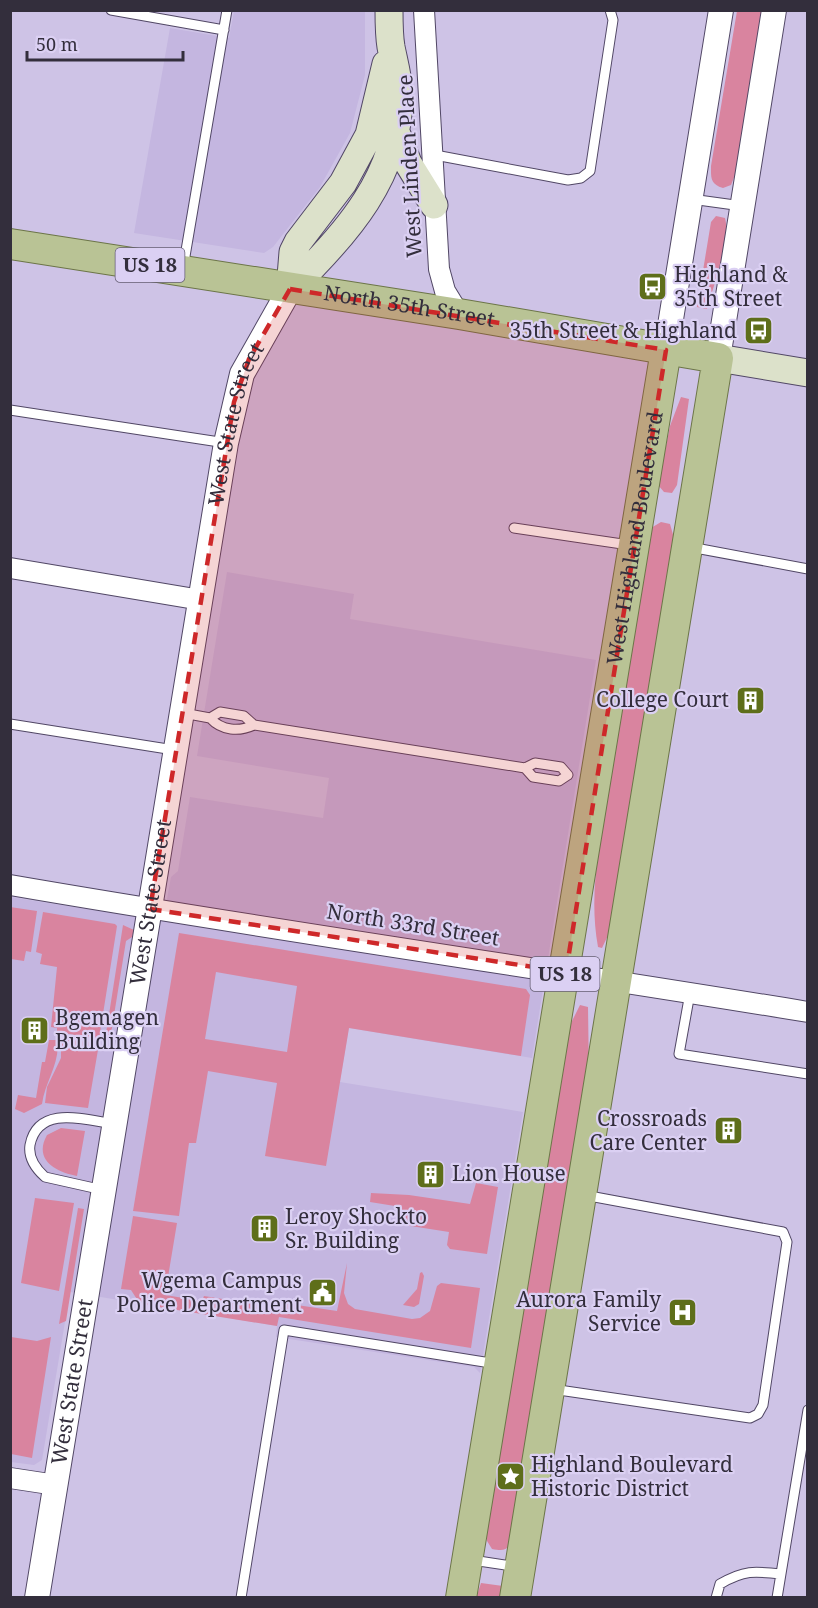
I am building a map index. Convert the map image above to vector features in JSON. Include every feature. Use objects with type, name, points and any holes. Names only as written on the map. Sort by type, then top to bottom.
[{"type":"main road","name":"West State Street","points":[[290,289],[333,246],[358,215],[380,178],[396,132],[399,93],[388,10]]},
{"type":"main road","name":"West State Street","points":[[290,289],[293,252],[298,242],[343,183],[369,135],[378,108],[391,45]]},
{"type":"main road","points":[[396,132],[408,163],[434,205]]},
{"type":"main road","name":"North 35th Street","points":[[10,244],[459,314],[807,373]]},
{"type":"main road","name":"West Highland Boulevard","points":[[461,1598],[566,972],[582,778],[634,546],[666,350]]},
{"type":"main road","name":"US 18","points":[[515,1598],[718,358]]},
{"type":"street","name":"West Linden Place","points":[[424,10],[435,155],[434,205],[440,269],[445,291],[459,314]]},
{"type":"street","name":"West Highland Boulevard","points":[[666,350],[721,10]]},
{"type":"street","points":[[718,358],[774,10]]},
{"type":"street","name":"West State Street","points":[[37,1598],[106,1190],[226,443],[242,374],[290,289]]},
{"type":"street","points":[[10,568],[201,600]]},
{"type":"street","name":"North 33rd Street","points":[[10,885],[807,1012]]},
{"type":"street","points":[[10,1478],[56,1485]]},
{"type":"lane","points":[[111,10],[224,30]]},
{"type":"lane","points":[[183,270],[227,10]]},
{"type":"lane","points":[[435,155],[568,180],[581,178],[590,171],[613,20],[610,10]]},
{"type":"lane","points":[[691,199],[742,206]]},
{"type":"lane","points":[[10,410],[226,443]]},
{"type":"lane","points":[[514,528],[634,546]]},
{"type":"lane","points":[[687,546],[807,568]]},
{"type":"lane","points":[[210,718],[220,712],[244,716],[254,724],[525,768],[535,763],[561,767],[582,778]]},
{"type":"lane","points":[[183,713],[210,718],[218,726],[242,730],[254,724]]},
{"type":"lane","points":[[10,724],[176,750]]},
{"type":"lane","points":[[525,768],[533,777],[559,781],[582,778]]},
{"type":"lane","points":[[690,993],[679,1054],[807,1074]]},
{"type":"lane","points":[[106,1190],[45,1177],[29,1157],[29,1148],[38,1127],[56,1117],[116,1125]]},
{"type":"lane","points":[[550,1388],[750,1418],[758,1414],[763,1405],[787,1242],[783,1232],[581,1195]]},
{"type":"lane","points":[[241,1598],[284,1330],[500,1364]]},
{"type":"lane","points":[[777,1598],[807,1410]]},
{"type":"lane","points":[[468,1559],[520,1567]]},
{"type":"lane","points":[[716,1598],[720,1584],[735,1575],[749,1571],[781,1574]]},
{"type":"highlighted area","points":[[290,289],[666,350],[566,972],[150,909],[234,402],[249,359]]},
{"type":"shaded area","points":[[234,11],[365,11],[365,75],[350,133],[320,187],[273,247],[264,253],[134,233],[170,28],[229,38]]},
{"type":"shaded area","points":[[737,11],[762,11],[737,170],[731,185],[723,188],[712,180],[711,166]]},
{"type":"shaded area","points":[[716,216],[725,218],[726,238],[707,309],[697,307],[711,222]]},
{"type":"shaded area","points":[[681,397],[689,399],[677,485],[672,493],[664,492],[658,485],[670,426]]},
{"type":"shaded area","points":[[661,522],[670,524],[674,538],[613,925],[602,948],[598,947],[594,910],[599,847],[651,528]]},
{"type":"shaded area","points":[[227,572],[354,594],[350,619],[596,660],[532,1058],[349,1028],[340,1082],[523,1112],[480,1373],[474,1367],[276,1337],[277,1326],[70,1292],[42,1460],[34,1465],[11,1462],[10,897],[163,921],[171,877],[178,871],[190,797],[323,818],[329,778],[197,756]]},
{"type":"shaded area","points":[[10,907],[37,911],[31,952],[26,951],[24,961],[11,959]]},
{"type":"shaded area","points":[[43,912],[117,926],[99,1039],[57,1032],[57,1028],[51,1027],[57,967],[40,964],[42,954],[36,952]]},
{"type":"shaded area","points":[[123,925],[134,930],[132,937],[126,941],[110,1040],[105,1040]]},
{"type":"shaded area","points":[[179,933],[526,989],[530,995],[521,1056],[349,1028],[326,1166],[265,1156],[277,1083],[208,1071],[196,1143],[189,1143],[179,1216],[133,1211]],"holes":[[[216,972],[297,986],[287,1052],[205,1039]]]},
{"type":"shaded area","points":[[580,1005],[588,1007],[589,1075],[513,1542],[506,1549],[496,1550],[492,1549],[487,1541],[486,1533],[570,1025]]},
{"type":"shaded area","points":[[61,1038],[99,1044],[88,1108],[45,1103],[47,1087],[61,1058]]},
{"type":"shaded area","points":[[49,1040],[57,1040],[58,1048],[42,1104],[24,1113],[15,1109],[18,1095],[36,1098],[42,1062],[45,1062]]},
{"type":"shaded area","points":[[61,1128],[85,1131],[77,1176],[55,1168],[45,1158],[43,1144],[47,1135]]},
{"type":"shaded area","points":[[476,1183],[498,1187],[487,1254],[450,1249],[447,1245],[449,1232],[398,1224],[401,1207],[370,1202],[371,1193],[409,1195],[470,1204]]},
{"type":"shaded area","points":[[35,1198],[74,1203],[59,1291],[21,1283]]},
{"type":"shaded area","points":[[78,1208],[84,1209],[66,1321],[59,1324]]},
{"type":"shaded area","points":[[133,1216],[177,1223],[165,1295],[202,1301],[204,1296],[265,1306],[275,1314],[276,1308],[270,1301],[337,1311],[347,1263],[344,1293],[348,1304],[355,1309],[412,1319],[420,1318],[430,1311],[437,1286],[441,1283],[480,1288],[471,1348],[279,1317],[277,1326],[140,1304],[131,1290],[121,1289]]},
{"type":"shaded area","points":[[422,1272],[424,1276],[419,1304],[414,1307],[403,1305],[417,1289]]},
{"type":"shaded area","points":[[11,1337],[37,1341],[51,1337],[32,1458],[11,1454]]},
{"type":"shaded area","points":[[481,1583],[503,1586],[504,1597],[476,1598]]},
{"type":"place","name":"Highland & 35th Street","points":[[653,287]]},
{"type":"place","name":"35th Street & Highland","points":[[758,331]]},
{"type":"place","name":"College Court","points":[[750,700]]},
{"type":"place","name":"Bgemagen Building","points":[[34,1030]]},
{"type":"place","name":"Crossroads Care Center","points":[[728,1131]]},
{"type":"place","name":"Lion House","points":[[431,1174]]},
{"type":"place","name":"Leroy Shockto Sr. Building","points":[[264,1229]]},
{"type":"place","name":"Wgema Campus Police Department","points":[[323,1293]]},
{"type":"place","name":"Aurora Family Service","points":[[682,1312]]},
{"type":"place","name":"Highland Boulevard Historic District","points":[[510,1477]]}]
